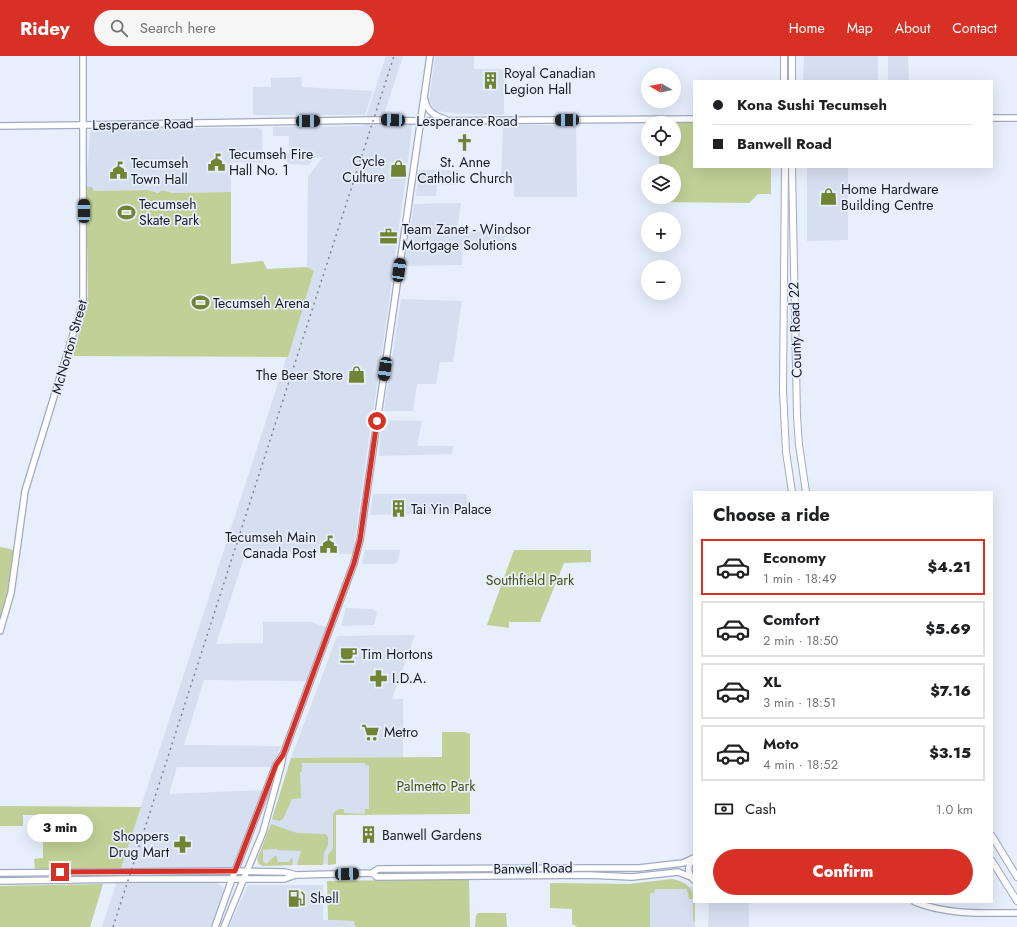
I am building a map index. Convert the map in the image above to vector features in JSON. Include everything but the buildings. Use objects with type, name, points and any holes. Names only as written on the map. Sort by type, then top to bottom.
[{"type":"main road","name":"McNorton Street","points":[[0,631],[11,593],[25,491],[83,302],[83,56]]},
{"type":"main road","points":[[224,927],[263,832],[283,755],[353,567],[360,540],[430,56]]},
{"type":"main road","points":[[784,56],[784,80]]},
{"type":"main road","points":[[792,56],[792,80]]},
{"type":"main road","points":[[424,94],[426,105],[432,113],[449,121]]},
{"type":"main road","name":"Lesperance Road","points":[[0,126],[373,120],[449,121],[693,118]]},
{"type":"main road","points":[[993,118],[1017,118]]},
{"type":"main road","name":"County Road 22","points":[[785,168],[784,414],[786,452],[792,491]]},
{"type":"main road","name":"County Road 22","points":[[792,168],[798,430],[802,473],[806,491]]},
{"type":"main road","points":[[215,927],[276,765],[283,755]]},
{"type":"main road","points":[[993,838],[1017,877]]},
{"type":"main road","name":"Banwell Road","points":[[0,881],[284,879],[296,875],[372,873],[378,870],[639,868],[677,864],[693,858]]},
{"type":"main road","points":[[693,860],[689,868],[693,878]]},
{"type":"main road","points":[[993,863],[1017,901]]},
{"type":"main road","name":"Banwell Road","points":[[0,873],[247,871],[286,872],[296,875]]},
{"type":"main road","name":"Banwell Road","points":[[372,873],[377,877],[589,875],[628,877],[678,872],[693,878]]},
{"type":"main road","points":[[919,903],[951,912],[1017,913]]},
{"type":"shaded area","points":[[386,56],[403,56],[382,120],[412,121],[410,146],[384,338],[353,554],[246,551],[216,644],[263,643],[263,622],[310,622],[326,627],[306,681],[204,680],[184,745],[281,746],[272,767],[177,767],[169,794],[263,790],[232,869],[144,869],[140,882],[217,883],[223,887],[224,892],[212,927],[102,927],[314,272],[307,267],[308,177],[323,157],[314,158],[309,165],[287,164],[287,154],[289,153],[289,136],[273,136],[273,127],[363,126]]},
{"type":"shaded area","points":[[435,56],[474,56],[474,69],[504,69],[504,115],[463,114],[436,111],[429,101]]},
{"type":"shaded area","points":[[804,56],[878,56],[878,80],[803,80]]},
{"type":"shaded area","points":[[888,56],[908,56],[909,80],[888,80]]},
{"type":"shaded area","points":[[301,77],[302,87],[373,91],[365,115],[253,115],[253,87],[271,87],[271,78]]},
{"type":"shaded area","points":[[503,125],[576,125],[577,197],[514,197],[514,180],[501,180]]},
{"type":"shaded area","points":[[92,129],[262,129],[263,163],[231,162],[231,192],[173,193],[162,190],[158,193],[148,190],[93,191],[92,187],[86,187],[90,133]]},
{"type":"shaded area","points":[[807,168],[848,168],[848,240],[807,241]]},
{"type":"shaded area","points":[[419,170],[458,170],[456,185],[437,184],[436,196],[416,196]]},
{"type":"shaded area","points":[[461,203],[457,232],[505,231],[505,241],[463,241],[462,265],[406,266],[405,262],[414,204]]},
{"type":"shaded area","points":[[401,299],[462,301],[453,362],[440,362],[436,384],[417,384],[413,411],[384,411]]},
{"type":"shaded area","points":[[382,420],[422,421],[417,446],[453,446],[452,454],[379,456]]},
{"type":"shaded area","points":[[373,494],[467,494],[467,513],[370,515]]},
{"type":"shaded area","points":[[365,550],[400,550],[398,561],[394,564],[362,564]]},
{"type":"shaded area","points":[[346,608],[372,609],[377,612],[374,625],[341,626]]},
{"type":"shaded area","points":[[415,635],[392,699],[403,699],[403,758],[372,758],[372,815],[336,815],[336,864],[263,866],[259,864],[258,859],[291,758],[337,636]]},
{"type":"shaded area","name":"Shell","points":[[248,885],[323,885],[323,920],[354,921],[355,927],[229,927]]},
{"type":"shaded area","points":[[647,887],[693,887],[695,927],[647,927]]},
{"type":"shaded area","points":[[709,903],[749,903],[749,927],[708,927]]},
{"type":"green space","points":[[681,122],[693,122],[693,168],[771,168],[771,194],[758,194],[749,203],[681,202],[681,164],[659,164],[659,156],[681,156]]},
{"type":"green space","points":[[86,187],[92,187],[94,191],[148,190],[158,193],[162,190],[173,193],[231,192],[231,264],[263,261],[267,269],[307,267],[314,271],[288,357],[71,356],[82,324],[88,296]]},
{"type":"green space","points":[[0,547],[15,550],[10,582],[0,621]]},
{"type":"green space","name":"Southfield Park","points":[[514,550],[591,550],[591,562],[564,563],[540,622],[509,622],[509,628],[487,625]]},
{"type":"green space","name":"Palmetto Park","points":[[442,732],[465,732],[470,734],[470,814],[336,815],[336,864],[328,865],[328,855],[333,848],[333,815],[335,812],[344,809],[344,813],[365,814],[365,809],[369,809],[369,765],[365,765],[365,763],[302,763],[302,772],[300,772],[301,798],[292,799],[283,819],[280,821],[272,819],[291,758],[442,757]]},
{"type":"green space","points":[[0,806],[141,807],[121,868],[47,870],[35,869],[34,859],[43,858],[43,815],[23,815],[23,826],[0,826]]},
{"type":"green space","points":[[271,824],[297,833],[326,834],[328,837],[328,846],[324,853],[323,865],[297,865],[301,851],[277,849],[263,850],[263,861],[266,864],[276,855],[278,862],[289,862],[291,858],[293,859],[292,865],[263,866],[259,864],[257,859]]},
{"type":"green space","points":[[469,879],[470,927],[355,927],[354,921],[328,920],[327,881]]},
{"type":"green space","points":[[672,879],[681,881],[690,889],[693,899],[689,899],[687,889],[655,889],[654,893],[650,893],[650,927],[577,927],[572,924],[572,909],[550,908],[550,884],[552,883],[629,884]]},
{"type":"green space","points":[[103,884],[90,927],[0,927],[0,886]]},
{"type":"green space","points":[[693,903],[695,903],[695,922],[693,920]]},
{"type":"green space","points":[[478,913],[506,913],[507,927],[475,927],[476,915]]},
{"type":"railway","points":[[113,927],[394,56]]},
{"type":"place","name":"Royal Canadian Legion Hall","points":[[491,81]]},
{"type":"place","name":"St. Anne Catholic Church","points":[[465,142]]},
{"type":"place","name":"Tecumseh Fire Hall No. 1","points":[[216,162]]},
{"type":"place","name":"Cycle Culture","points":[[398,169]]},
{"type":"place","name":"Tecumseh Town Hall","points":[[118,171]]},
{"type":"place","name":"Home Hardware Building Centre","points":[[828,197]]},
{"type":"place","name":"Tecumseh Skate Park","points":[[126,212]]},
{"type":"place","name":"Team Zanet - Windsor Mortgage Solutions","points":[[389,237]]},
{"type":"place","name":"Tecumseh Arena","points":[[200,303]]},
{"type":"place","name":"The Beer Store","points":[[356,375]]},
{"type":"place","name":"Tai Yin Palace","points":[[398,509]]},
{"type":"place","name":"Tecumseh Main Canada Post","points":[[329,545]]},
{"type":"place","name":"Tim Hortons","points":[[348,654]]},
{"type":"place","name":"I.D.A.","points":[[379,678]]},
{"type":"place","name":"Metro","points":[[371,732]]},
{"type":"place","name":"Banwell Gardens","points":[[369,835]]},
{"type":"place","name":"Shoppers Drug Mart","points":[[182,844]]},
{"type":"place","name":"Shell","points":[[297,898]]},
{"type":"route","points":[[60,872],[235,871],[276,765],[283,755],[354,563],[360,540],[377,421]]}]
